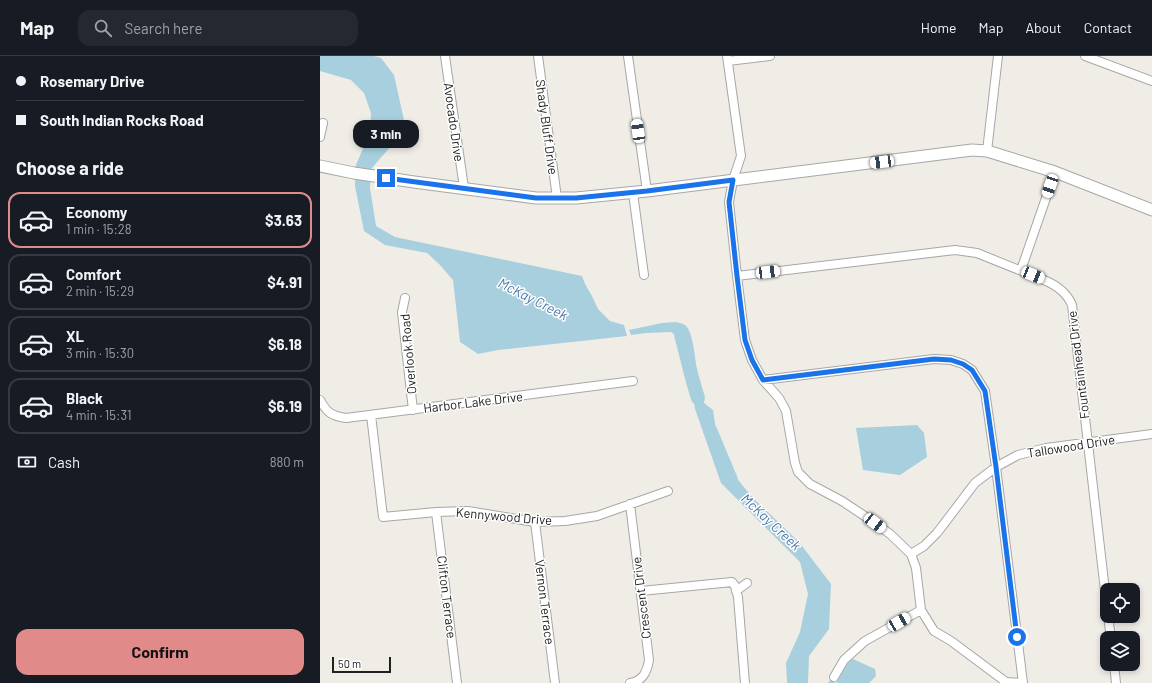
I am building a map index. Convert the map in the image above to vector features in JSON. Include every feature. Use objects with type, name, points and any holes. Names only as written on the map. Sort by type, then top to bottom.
[{"type":"street","name":"Avocado Drive","points":[[445,56],[464,188]]},
{"type":"street","name":"Shady Bluff Drive","points":[[538,56],[557,198]]},
{"type":"street","points":[[628,56],[647,191]]},
{"type":"street","points":[[763,380],[934,359],[951,360],[963,364],[972,370],[985,391],[996,467],[1022,683],[1006,682],[951,641],[934,631],[921,610],[916,568],[911,554],[890,534],[875,523],[842,501],[810,484],[798,472],[793,455],[786,411],[779,398],[763,380],[752,360],[745,340],[729,202],[733,180],[741,156],[728,59],[770,56]]},
{"type":"street","points":[[987,151],[998,56]]},
{"type":"street","points":[[1085,56],[1152,81]]},
{"type":"street","points":[[320,137],[323,123]]},
{"type":"street","points":[[320,166],[372,176],[536,198],[576,198],[647,191],[972,150],[987,151],[1055,172],[1152,210]]},
{"type":"street","points":[[1021,270],[1055,172]]},
{"type":"street","points":[[633,192],[644,275]]},
{"type":"street","name":"Fountainhead Drive","points":[[737,276],[956,250],[977,253],[1054,284],[1068,297],[1072,305],[1104,583]]},
{"type":"street","name":"Overlook Road","points":[[405,298],[402,312],[413,410]]},
{"type":"street","name":"Harbor Lake Drive","points":[[320,400],[325,410],[335,417],[346,418],[633,381]]},
{"type":"street","name":"Kennywood Drive","points":[[371,415],[383,517],[436,512],[468,511],[535,522],[565,521],[597,516],[668,491]]},
{"type":"street","name":"Tallowood Drive","points":[[911,554],[924,546],[937,533],[975,483],[996,467],[1018,455],[1046,448],[1152,434]]},
{"type":"street","name":"Crescent Drive","points":[[630,504],[649,660],[645,674],[634,682],[630,683]]},
{"type":"street","name":"Clifton Terrace","points":[[436,512],[457,683]]},
{"type":"street","name":"Vernon Terrace","points":[[535,522],[555,683]]},
{"type":"street","points":[[641,591],[732,582],[736,591],[746,683]]},
{"type":"street","points":[[736,591],[747,583]]},
{"type":"street","points":[[834,677],[844,660],[865,642],[921,610]]},
{"type":"street","points":[[1115,671],[1116,683]]},
{"type":"water","points":[[320,56],[374,56],[381,58],[394,75],[404,120],[392,145],[371,169],[370,188],[376,226],[395,237],[582,276],[598,309],[610,321],[624,325],[627,336],[498,350],[478,354],[460,342],[453,280],[427,253],[385,245],[364,231],[355,186],[356,165],[370,132],[371,113],[364,93],[351,80],[320,71]]},
{"type":"water","points":[[676,322],[685,325],[690,332],[696,361],[699,399],[713,410],[720,458],[753,498],[799,542],[831,584],[829,629],[809,656],[808,683],[787,683],[786,663],[800,632],[808,594],[800,562],[721,483],[695,409],[690,366],[683,341],[671,332],[631,335],[629,330],[662,323]]},
{"type":"water","points":[[917,425],[924,433],[927,457],[900,475],[863,470],[856,428]]},
{"type":"water","points":[[853,659],[875,669],[876,676],[869,683],[836,683],[848,663]]},
{"type":"water","points":[[830,680],[836,683],[828,683]]},
{"type":"waterway","name":"McKay Creek","points":[[681,335],[698,398]]},
{"type":"waterway","name":"McKay Creek","points":[[710,430],[731,480]]},
{"type":"route","points":[[386,178],[536,198],[576,198],[733,180],[729,202],[745,340],[752,360],[763,380],[934,359],[951,360],[963,364],[972,370],[985,391],[1017,637]]}]
